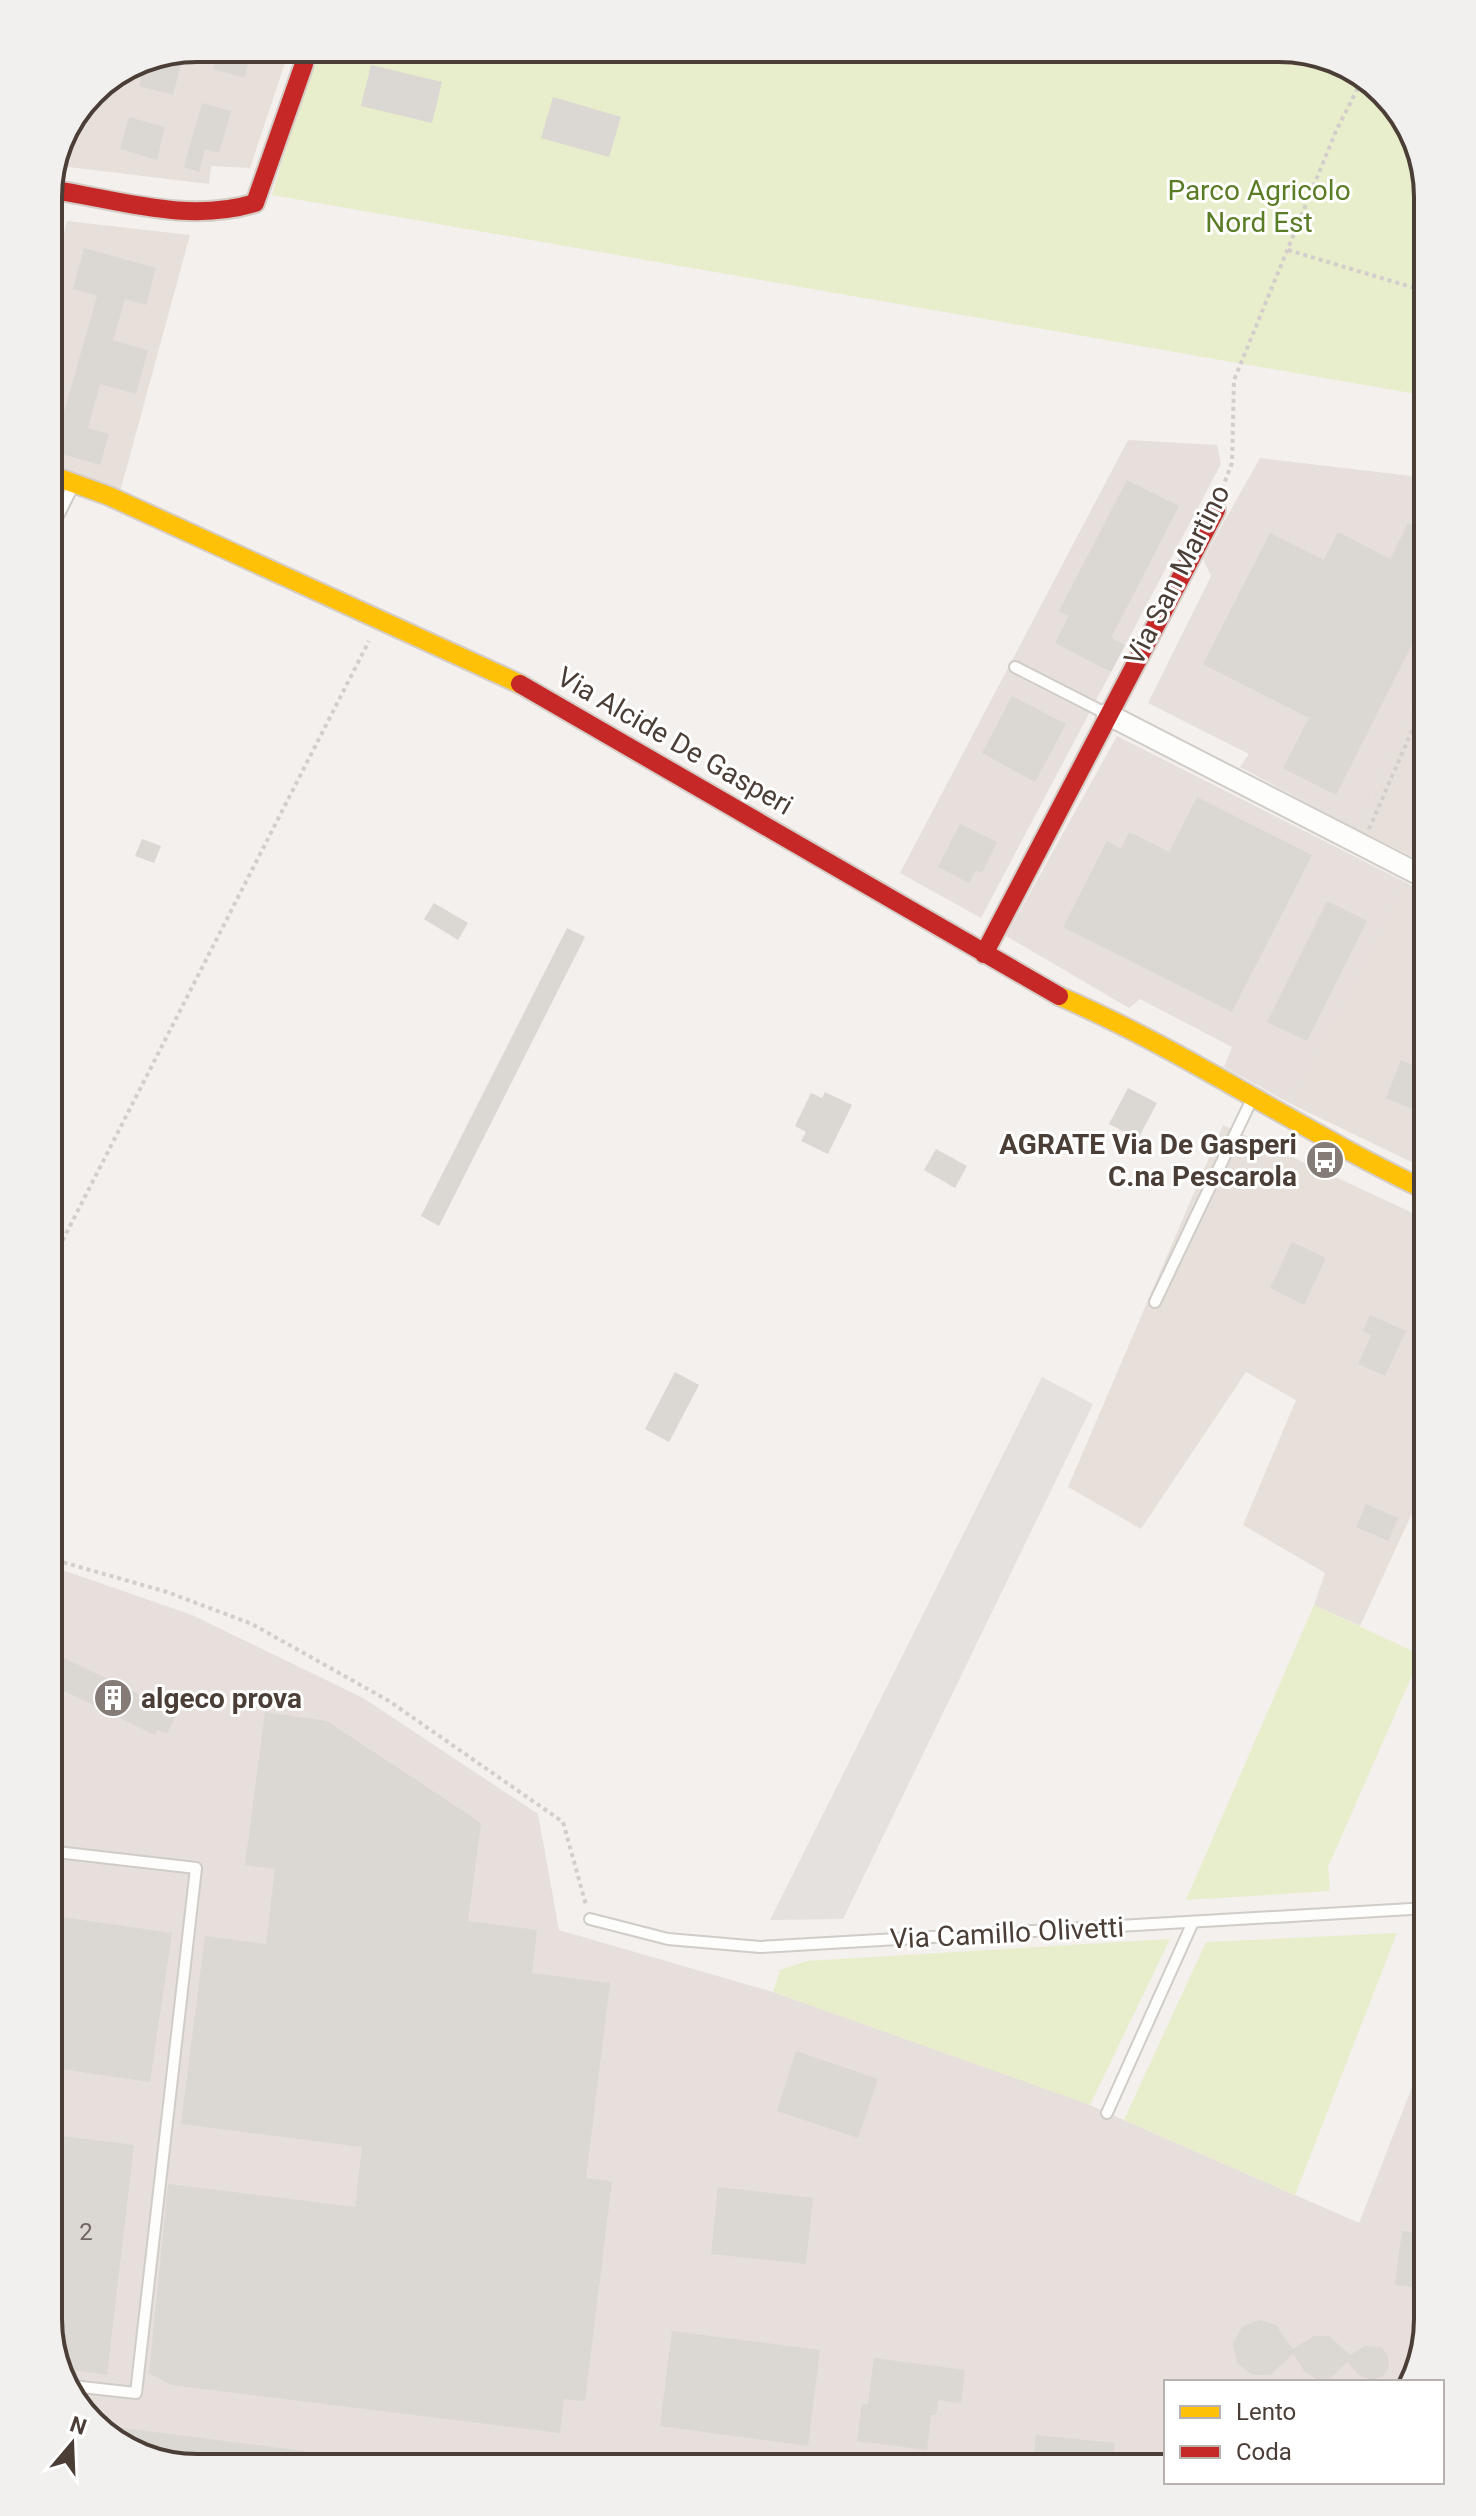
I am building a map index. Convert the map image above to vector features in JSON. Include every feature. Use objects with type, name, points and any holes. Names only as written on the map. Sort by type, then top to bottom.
[{"type":"street","points":[[62,191],[200,212],[236,211],[255,203],[304,64]]},
{"type":"street","name":"Via Alcide De Gasperi","points":[[62,479],[522,685],[1041,988],[1122,1023],[1349,1154],[1414,1184]]},
{"type":"street","name":"Via San Martino","points":[[984,954],[1216,510]]},
{"type":"street","points":[[1107,714],[1414,872]]},
{"type":"lane","points":[[62,509],[75,483]]},
{"type":"lane","points":[[1015,667],[1107,714]]},
{"type":"lane","points":[[1155,1302],[1252,1100]]},
{"type":"lane","points":[[62,1853],[196,1868],[136,2393],[81,2387]]},
{"type":"lane","name":"Via Camillo Olivetti","points":[[590,1919],[668,1939],[760,1947],[1414,1909]]},
{"type":"lane","points":[[1107,2113],[1193,1922]]},
{"type":"path","name":"Via San Martino","points":[[1216,510],[1232,463],[1234,380],[1336,131],[1358,88]]},
{"type":"path","points":[[1288,250],[1414,288]]},
{"type":"path","points":[[62,1242],[372,635]]},
{"type":"path","points":[[1362,846],[1414,726]]},
{"type":"path","points":[[62,1562],[167,1592],[252,1624],[389,1701],[563,1822],[590,1919]]},
{"type":"shaded area","points":[[197,62],[285,62],[250,168],[211,166],[209,184],[66,167],[72,145],[85,122],[122,85],[145,72]]},
{"type":"shaded area","points":[[67,221],[190,235],[120,492],[62,471],[62,241]]},
{"type":"shaded area","points":[[1128,440],[1217,445],[1221,464],[981,918],[900,873]]},
{"type":"shaded area","points":[[1260,458],[1414,476],[1414,699],[1357,830],[1240,767],[1249,754],[1148,703],[1211,576],[1203,559]]},
{"type":"shaded area","points":[[1414,699],[1414,857],[1357,830]]},
{"type":"shaded area","points":[[1117,736],[1403,881],[1289,1103],[1224,1067],[1232,1047],[1140,999],[1129,1008],[1006,936]]},
{"type":"shaded area","points":[[1403,881],[1414,887],[1414,1163],[1289,1103]]},
{"type":"shaded area","points":[[1223,1125],[1414,1214],[1414,1509],[1360,1626],[1314,1605],[1325,1573],[1243,1525],[1296,1400],[1246,1372],[1141,1529],[1068,1487]]},
{"type":"shaded area","points":[[1042,1377],[1093,1404],[843,1919],[770,1920]]},
{"type":"shaded area","points":[[62,1570],[192,1615],[363,1698],[538,1814],[559,1930],[773,1992],[1076,2099],[1359,2223],[1414,2082],[1414,2319],[1409,2354],[1399,2380],[1164,2380],[1164,2454],[188,2454],[137,2440],[112,2423],[112,2404],[93,2404],[85,2394],[69,2362],[62,2319]]},
{"type":"green space","name":"Parco Agricolo Nord Est","points":[[311,62],[1288,62],[1322,69],[1354,85],[1380,108],[1400,137],[1409,162],[1414,197],[1414,394],[272,195]]},
{"type":"green space","points":[[1314,1605],[1414,1652],[1414,1671],[1328,1867],[1330,1891],[1186,1900]]},
{"type":"green space","points":[[1397,1933],[1295,2195],[1124,2120],[1206,1942]]},
{"type":"green space","points":[[1170,1939],[1090,2105],[773,1992],[780,1970],[807,1961]]},
{"type":"building","points":[[215,62],[249,62],[245,78],[213,69]]},
{"type":"building","points":[[181,64],[173,95],[139,86],[145,72]]},
{"type":"building","points":[[371,65],[442,82],[432,123],[361,106]]},
{"type":"building","points":[[553,97],[621,117],[609,157],[541,138]]},
{"type":"building","points":[[202,103],[231,111],[219,153],[205,149],[199,172],[184,167]]},
{"type":"building","points":[[129,117],[165,127],[157,160],[120,149]]},
{"type":"building","points":[[84,248],[156,268],[146,305],[125,299],[113,340],[148,350],[136,394],[100,384],[88,428],[109,434],[100,465],[62,454],[62,412],[97,296],[73,289]]},
{"type":"building","points":[[1127,480],[1179,506],[1111,638],[1125,645],[1111,672],[1055,643],[1069,616],[1059,611]]},
{"type":"building","points":[[1408,523],[1414,526],[1414,641],[1336,795],[1283,768],[1309,718],[1203,664],[1270,533],[1324,560],[1338,532],[1390,559]]},
{"type":"building","points":[[1012,696],[1066,724],[1035,782],[982,753]]},
{"type":"building","points":[[1197,797],[1312,855],[1232,1012],[1063,927],[1107,841],[1121,849],[1129,832],[1169,852]]},
{"type":"building","points":[[960,824],[997,842],[982,873],[976,870],[969,883],[938,867]]},
{"type":"building","points":[[142,839],[161,846],[154,863],[135,856]]},
{"type":"building","points":[[1327,901],[1367,921],[1307,1041],[1267,1022]]},
{"type":"building","points":[[434,903],[468,923],[458,940],[424,919]]},
{"type":"building","points":[[567,928],[585,937],[439,1226],[421,1216]]},
{"type":"building","points":[[1401,1060],[1414,1065],[1414,1110],[1386,1098]]},
{"type":"building","points":[[1128,1088],[1157,1103],[1138,1139],[1109,1124]]},
{"type":"building","points":[[825,1092],[852,1105],[828,1154],[801,1141],[806,1132],[795,1126],[811,1093],[822,1098]]},
{"type":"building","points":[[936,1149],[967,1166],[955,1188],[924,1170]]},
{"type":"building","points":[[1292,1242],[1326,1258],[1304,1305],[1270,1288]]},
{"type":"building","points":[[1370,1315],[1406,1331],[1385,1376],[1358,1364],[1371,1335],[1363,1331]]},
{"type":"building","points":[[675,1372],[699,1385],[669,1442],[645,1429]]},
{"type":"building","points":[[1366,1504],[1398,1518],[1388,1541],[1356,1527]]},
{"type":"building","name":"algeco prova","points":[[62,1657],[177,1713],[167,1734],[158,1730],[155,1735],[62,1690]]},
{"type":"building","points":[[265,1712],[327,1721],[481,1823],[468,1921],[537,1930],[532,1973],[610,1983],[586,2178],[612,2181],[585,2401],[564,2399],[560,2433],[171,2385],[149,2373],[168,2184],[355,2207],[362,2147],[181,2124],[205,1936],[266,1944],[275,1869],[245,1865]]},
{"type":"building","points":[[62,1917],[172,1933],[150,2082],[62,2069]]},
{"type":"building","points":[[796,2051],[878,2079],[858,2138],[777,2111]]},
{"type":"building","points":[[62,2136],[134,2145],[107,2375],[72,2370],[65,2345],[62,2319]]},
{"type":"building","points":[[718,2187],[813,2198],[806,2264],[711,2254]]},
{"type":"building","points":[[1402,2231],[1414,2232],[1414,2287],[1395,2285]]},
{"type":"building","points":[[1259,2320],[1276,2325],[1293,2349],[1314,2336],[1329,2336],[1350,2355],[1365,2346],[1381,2347],[1388,2356],[1389,2367],[1383,2376],[1372,2380],[1360,2376],[1347,2362],[1331,2378],[1317,2379],[1305,2372],[1293,2354],[1270,2375],[1252,2375],[1237,2363],[1233,2344],[1242,2327]]},
{"type":"building","points":[[672,2331],[820,2350],[808,2446],[660,2426]]},
{"type":"building","points":[[874,2358],[965,2370],[961,2403],[938,2400],[936,2415],[931,2415],[927,2450],[857,2441],[862,2404],[868,2404]]},
{"type":"building","points":[[117,2427],[327,2454],[188,2454],[154,2447]]},
{"type":"building","points":[[1036,2435],[1115,2443],[1114,2454],[1034,2454]]},
{"type":"traffic: slow","points":[[62,479],[109,496],[520,684]]},
{"type":"traffic: slow","points":[[1059,996],[1153,1041],[1414,1184]]},
{"type":"traffic: jam","points":[[62,192],[177,210],[229,209],[255,203],[304,64]]},
{"type":"traffic: jam","points":[[984,954],[1216,510]]},
{"type":"traffic: jam","points":[[520,684],[1059,996]]},
{"type":"place","name":"AGRATE Via De Gasperi C.na Pescarola","points":[[1325,1160]]},
{"type":"place","name":"algeco prova","points":[[113,1698]]}]
